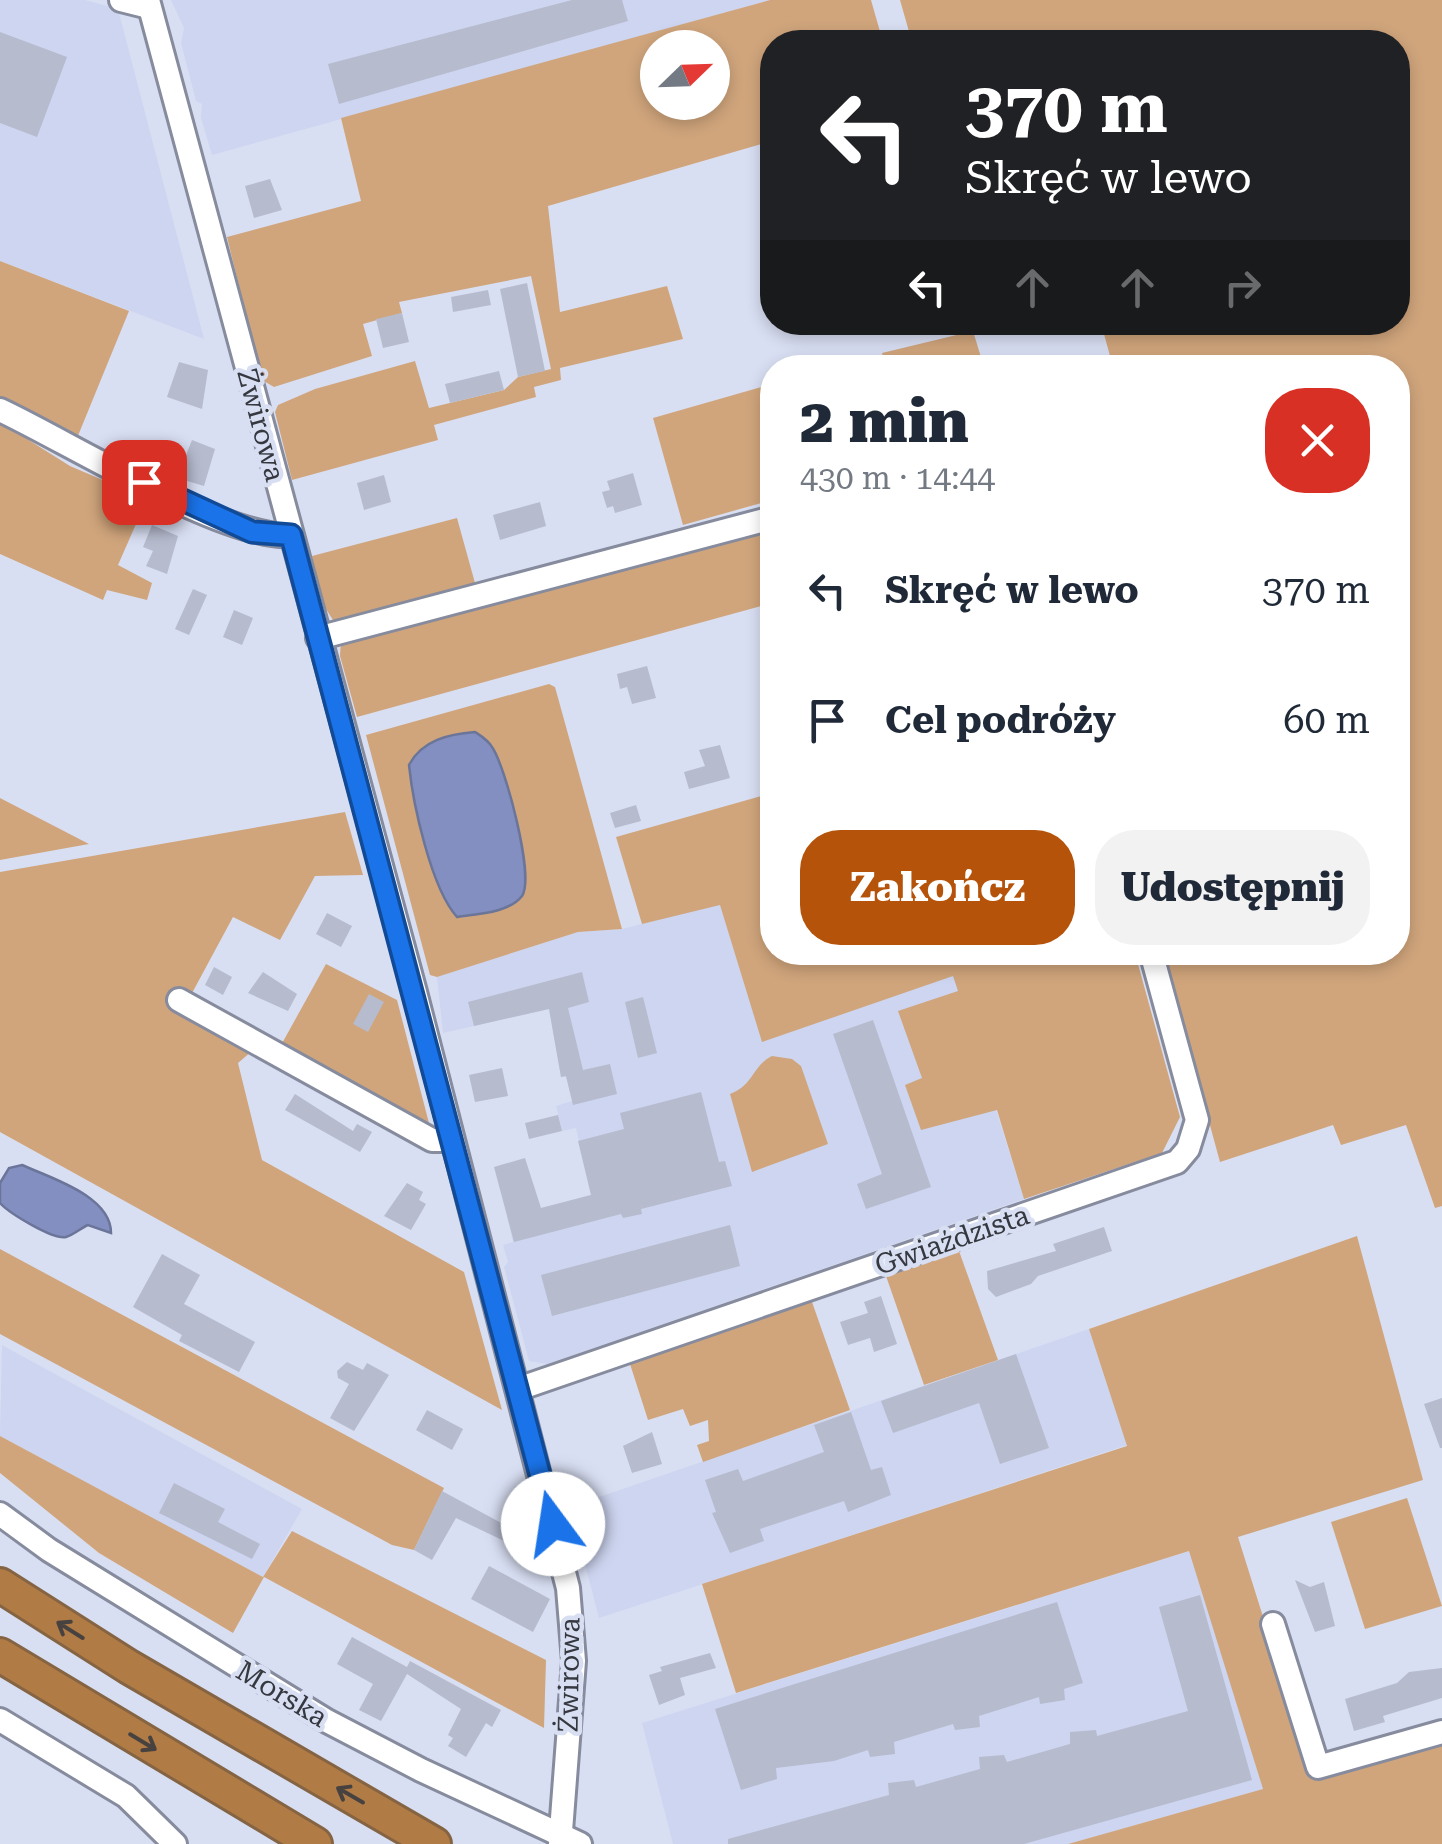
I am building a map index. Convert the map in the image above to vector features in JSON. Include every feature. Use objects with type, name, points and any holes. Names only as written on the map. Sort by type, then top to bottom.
[{"type":"highway","points":[[0,1586],[128,1667],[434,1844]]},
{"type":"highway","points":[[0,1655],[315,1844]]},
{"type":"street","points":[[121,0],[148,3]]},
{"type":"street","name":"Żwirowa","points":[[148,3],[518,1388],[572,1616],[567,1840]]},
{"type":"street","points":[[0,410],[72,450],[252,532],[291,535]]},
{"type":"street","points":[[318,638],[760,521]]},
{"type":"street","name":"Gwiaździsta","points":[[518,1388],[1177,1162],[1188,1149],[1197,1120],[1154,965]]},
{"type":"street","points":[[179,1000],[432,1140],[452,1140]]},
{"type":"street","name":"Morska","points":[[0,1514],[49,1550],[327,1721],[567,1840]]},
{"type":"street","points":[[1274,1624],[1318,1767],[1442,1732]]},
{"type":"street","points":[[0,1720],[126,1796],[175,1844]]},
{"type":"shaded area","points":[[0,0],[85,0],[118,9],[204,339],[0,261]]},
{"type":"shaded area","points":[[171,0],[770,0],[662,30],[640,30],[640,36],[212,155],[201,118],[202,104],[196,101],[181,43],[184,28]]},
{"type":"shaded area","points":[[770,0],[871,0],[880,30],[760,30],[760,144],[548,206],[560,312],[667,286],[683,339],[560,368],[561,380],[534,387],[536,397],[434,425],[438,440],[292,480],[275,412],[278,405],[315,389],[415,361],[429,408],[504,390],[518,377],[551,369],[531,276],[399,302],[402,313],[363,324],[372,356],[274,387],[262,380],[227,237],[361,201],[341,118],[640,36],[640,120],[730,120],[730,30],[661,30]]},
{"type":"shaded area","points":[[900,0],[1442,0],[1442,1206],[1435,1208],[1406,1125],[1341,1145],[1333,1125],[1220,1162],[1166,965],[1410,965],[1410,355],[1110,355],[1104,335],[1410,335],[1410,30],[909,30]]},
{"type":"shaded area","points":[[0,261],[129,311],[75,443],[41,418],[0,398]]},
{"type":"shaded area","points":[[956,335],[974,335],[980,355],[883,355]]},
{"type":"shaded area","points":[[760,387],[760,503],[683,525],[653,418]]},
{"type":"shaded area","points":[[0,422],[70,466],[147,499],[118,565],[152,583],[147,600],[107,590],[103,600],[0,554]]},
{"type":"shaded area","points":[[457,518],[475,583],[336,625],[323,604],[312,556]]},
{"type":"shaded area","points":[[760,530],[760,606],[357,717],[340,656],[341,641]]},
{"type":"shaded area","points":[[549,684],[555,687],[622,929],[578,932],[437,977],[430,975],[366,735]]},
{"type":"shaded area","points":[[760,796],[760,965],[1138,965],[1180,1117],[1162,1153],[1024,1199],[997,1110],[921,1130],[905,1085],[922,1078],[898,1011],[958,991],[953,976],[762,1042],[720,905],[642,924],[616,837]]},
{"type":"shaded area","points":[[0,798],[89,844],[0,860]]},
{"type":"shaded area","points":[[345,812],[363,875],[315,876],[280,940],[233,917],[191,995],[252,1051],[238,1063],[262,1160],[464,1272],[502,1410],[0,1132],[0,872]]},
{"type":"shaded area","points":[[720,904],[760,941],[760,965],[871,965],[954,976],[1024,1199],[547,1364],[529,1361],[504,1267],[508,1262],[503,1245],[513,1242],[507,1217],[591,1195],[576,1128],[562,1131],[556,1106],[572,1101],[566,1077],[561,1077],[549,1009],[443,1033],[437,977],[578,932],[622,929]]},
{"type":"shaded area","points":[[326,964],[397,1000],[430,1127],[280,1047]]},
{"type":"shaded area","points":[[772,1056],[792,1059],[801,1066],[828,1144],[752,1172],[730,1094],[744,1086]]},
{"type":"shaded area","points":[[1357,1236],[1423,1480],[1238,1537],[1313,1776],[1442,1741],[1442,1844],[1068,1844],[1263,1789],[1189,1551],[736,1693],[702,1584],[1127,1446],[1089,1329]]},
{"type":"shaded area","points":[[0,1249],[444,1488],[414,1550],[392,1545],[0,1334]]},
{"type":"shaded area","points":[[959,1251],[998,1360],[924,1385],[886,1276]]},
{"type":"shaded area","points":[[812,1302],[850,1410],[703,1462],[697,1445],[709,1441],[708,1420],[690,1426],[683,1409],[648,1420],[630,1364]]},
{"type":"shaded area","points":[[1089,1329],[1127,1445],[599,1618],[570,1507]]},
{"type":"shaded area","points":[[2,1345],[302,1509],[263,1577],[0,1436]]},
{"type":"shaded area","points":[[0,1436],[263,1577],[292,1531],[546,1660],[544,1728],[264,1577],[233,1633],[99,1553],[0,1473]]},
{"type":"shaded area","points":[[1407,1498],[1442,1606],[1365,1629],[1331,1522]]},
{"type":"shaded area","points":[[1190,1551],[1263,1789],[1068,1844],[673,1844],[642,1723]]},
{"type":"water","points":[[475,732],[490,745],[504,775],[522,845],[525,885],[522,896],[509,906],[457,917],[431,866],[409,765],[421,750],[437,740]]},
{"type":"water","points":[[22,1165],[63,1182],[90,1199],[108,1220],[111,1233],[88,1225],[60,1237],[5,1207],[0,1203],[0,1183],[9,1168]]},
{"type":"building","points":[[572,0],[622,0],[628,21],[339,104],[328,64]]},
{"type":"building","points":[[0,32],[67,57],[37,137],[0,123]]},
{"type":"building","points":[[270,179],[282,210],[254,218],[245,186]]},
{"type":"building","points":[[527,283],[545,371],[518,377],[500,289]]},
{"type":"building","points":[[488,290],[491,305],[453,312],[451,297]]},
{"type":"building","points":[[402,313],[409,342],[383,348],[376,319]]},
{"type":"building","points":[[179,362],[208,370],[202,409],[167,397]]},
{"type":"building","points":[[499,371],[504,390],[450,403],[445,384]]},
{"type":"building","points":[[192,440],[215,449],[204,486],[177,478]]},
{"type":"building","points":[[633,473],[642,505],[615,513],[613,506],[607,508],[602,492],[610,490],[607,481]]},
{"type":"building","points":[[384,475],[391,502],[364,510],[357,483]]},
{"type":"building","points":[[540,502],[546,526],[500,540],[493,515]]},
{"type":"building","points":[[152,525],[178,536],[167,574],[146,566],[153,551],[143,547]]},
{"type":"building","points":[[193,589],[207,595],[189,635],[175,629]]},
{"type":"building","points":[[234,610],[253,618],[242,645],[223,637]]},
{"type":"building","points":[[647,666],[656,698],[632,704],[627,687],[620,689],[617,674]]},
{"type":"building","points":[[720,745],[730,778],[689,789],[684,772],[705,766],[699,750]]},
{"type":"building","points":[[636,805],[641,821],[615,828],[610,813]]},
{"type":"building","points":[[327,913],[352,926],[341,947],[316,934]]},
{"type":"building","points":[[214,967],[232,977],[223,995],[205,985]]},
{"type":"building","points":[[263,972],[297,994],[288,1011],[248,993]]},
{"type":"building","points":[[582,972],[589,1002],[568,1008],[583,1070],[610,1064],[617,1094],[573,1105],[566,1076],[561,1077],[549,1009],[474,1026],[468,1002]]},
{"type":"building","points":[[369,994],[384,1002],[368,1032],[353,1024]]},
{"type":"building","points":[[643,997],[657,1053],[638,1058],[625,1002]]},
{"type":"building","points":[[873,1020],[931,1187],[866,1209],[857,1184],[882,1174],[833,1034]]},
{"type":"building","points":[[502,1068],[508,1096],[475,1102],[469,1075]]},
{"type":"building","points":[[701,1092],[719,1162],[725,1161],[732,1186],[641,1209],[642,1214],[623,1218],[621,1214],[514,1242],[494,1167],[525,1158],[541,1208],[591,1195],[578,1141],[624,1129],[620,1113]]},
{"type":"building","points":[[295,1094],[353,1131],[357,1124],[372,1132],[360,1152],[285,1110]]},
{"type":"building","points":[[558,1115],[562,1131],[529,1139],[525,1123]]},
{"type":"building","points":[[407,1183],[423,1192],[419,1200],[426,1204],[411,1230],[384,1216]]},
{"type":"building","points":[[730,1225],[740,1266],[552,1316],[541,1275]]},
{"type":"building","points":[[1104,1227],[1112,1251],[1038,1276],[1031,1284],[996,1297],[988,1289],[987,1271],[1056,1251],[1053,1244]]},
{"type":"building","points":[[162,1254],[200,1275],[184,1304],[255,1342],[239,1372],[179,1341],[182,1335],[133,1307]]},
{"type":"building","points":[[881,1296],[897,1344],[874,1352],[870,1338],[848,1345],[840,1322],[868,1313],[864,1302]]},
{"type":"building","points":[[1016,1354],[1049,1448],[1000,1464],[979,1403],[893,1433],[881,1401]]},
{"type":"building","points":[[347,1362],[363,1370],[367,1363],[389,1375],[354,1431],[330,1418],[349,1384],[338,1378],[337,1371]]},
{"type":"building","points":[[1442,1398],[1442,1448],[1440,1448],[1424,1404]]},
{"type":"building","points":[[427,1410],[463,1429],[452,1450],[416,1430]]},
{"type":"building","points":[[851,1412],[871,1470],[882,1467],[891,1495],[848,1512],[844,1501],[760,1529],[764,1541],[730,1553],[712,1513],[716,1512],[705,1480],[738,1469],[743,1481],[824,1452],[814,1425]]},
{"type":"building","points":[[652,1432],[662,1464],[632,1473],[623,1446]]},
{"type":"building","points":[[174,1483],[225,1509],[218,1522],[260,1544],[252,1559],[159,1513]]},
{"type":"building","points":[[442,1491],[531,1539],[525,1551],[456,1518],[432,1560],[414,1550]]},
{"type":"building","points":[[489,1566],[550,1599],[533,1632],[471,1599]]},
{"type":"building","points":[[1295,1580],[1310,1587],[1324,1582],[1335,1626],[1315,1632]]},
{"type":"building","points":[[1200,1595],[1252,1780],[1024,1844],[728,1844],[728,1839],[889,1795],[888,1783],[914,1780],[916,1787],[980,1769],[979,1757],[1004,1755],[1007,1762],[1070,1744],[1070,1732],[1096,1730],[1097,1736],[1188,1711],[1159,1607]]},
{"type":"building","points":[[1057,1602],[1083,1683],[1064,1689],[1065,1700],[1040,1704],[1039,1697],[979,1716],[980,1727],[955,1730],[953,1724],[894,1742],[895,1754],[870,1757],[868,1750],[834,1761],[776,1768],[777,1779],[741,1790],[715,1709]]},
{"type":"building","points":[[352,1637],[407,1667],[410,1661],[501,1710],[492,1727],[486,1723],[466,1757],[448,1746],[453,1738],[448,1735],[461,1709],[407,1674],[381,1721],[359,1710],[373,1684],[337,1664]]},
{"type":"building","points":[[710,1653],[716,1668],[680,1678],[685,1695],[659,1705],[649,1675],[662,1671],[660,1667]]},
{"type":"building","points":[[1442,1668],[1442,1698],[1383,1716],[1385,1722],[1354,1731],[1345,1699],[1397,1683],[1409,1672]]},
{"type":"route","points":[[144,482],[252,532],[291,535],[553,1524]]}]
